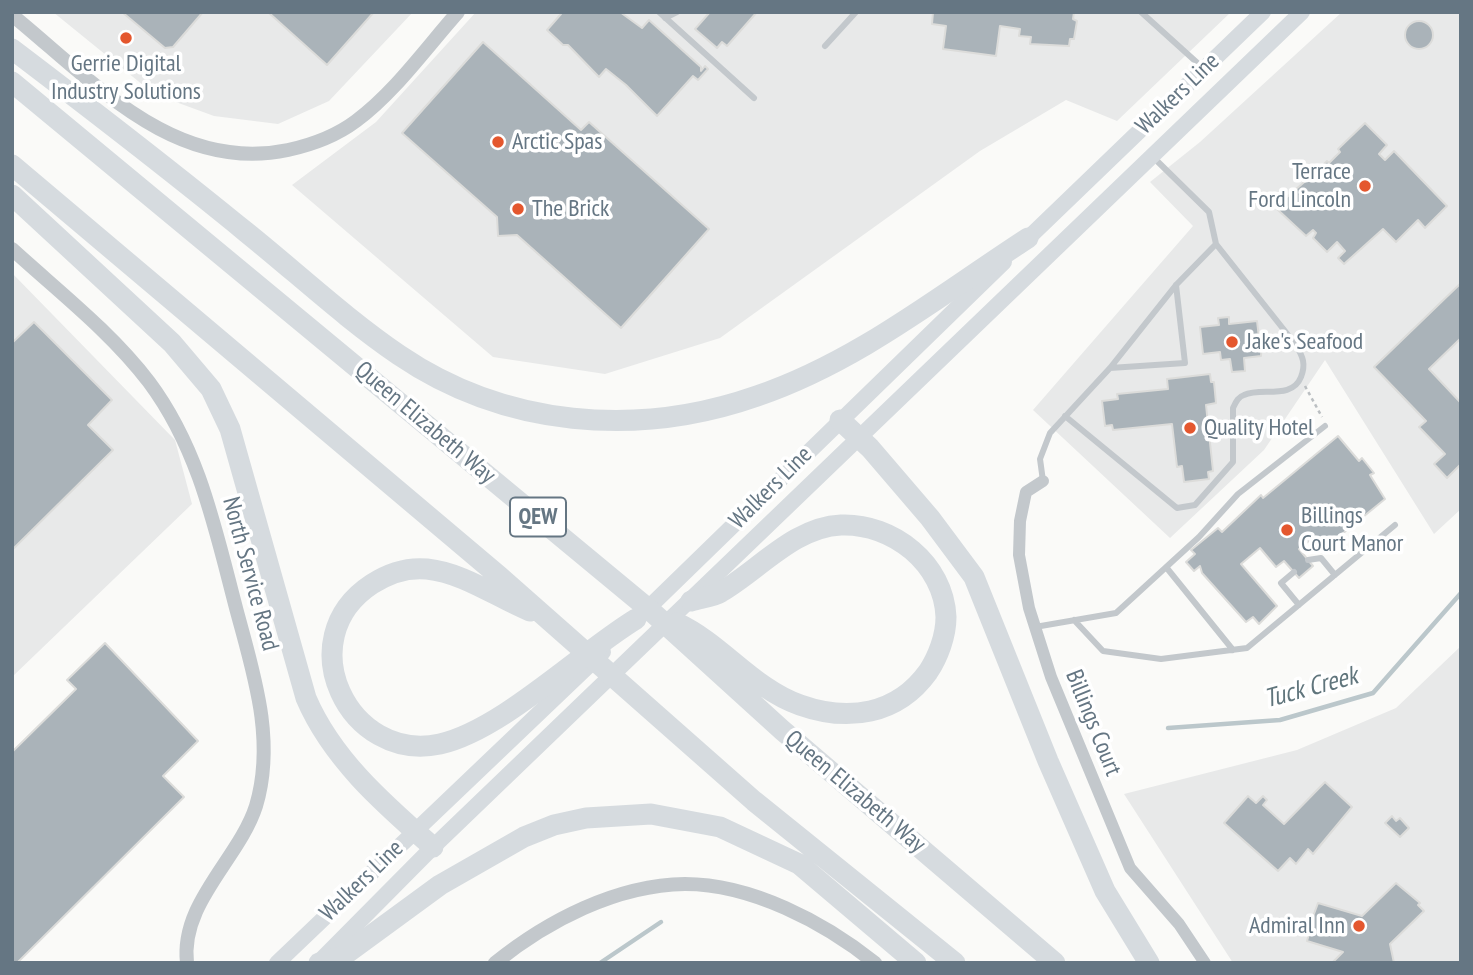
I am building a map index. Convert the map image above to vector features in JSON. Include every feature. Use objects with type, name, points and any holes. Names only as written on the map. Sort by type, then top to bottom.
[{"type":"highway","points":[[12,49],[148,152],[398,354],[469,395],[507,407],[557,417],[615,422],[653,420],[692,414],[757,396],[858,351],[1028,238]]},
{"type":"highway","name":"Queen Elizabeth Way","points":[[12,82],[1055,963]]},
{"type":"highway","points":[[12,165],[499,576],[754,801]]},
{"type":"highway","points":[[12,195],[172,343],[211,389],[230,429],[306,698],[317,724],[344,760],[433,847]]},
{"type":"highway","points":[[840,420],[956,549],[974,577],[1105,891],[1149,963]]},
{"type":"highway","points":[[691,601],[719,593],[794,540],[838,525],[858,526],[895,537],[911,548],[937,583],[946,619],[937,659],[911,693],[882,709],[842,715],[800,705],[778,696],[759,685],[695,632],[644,615],[608,636],[563,672],[490,722],[439,744],[414,745],[371,730],[351,712],[336,682],[332,640],[341,615],[359,593],[386,576],[407,569],[446,572],[536,614],[754,801],[955,963]]},
{"type":"highway","points":[[319,963],[343,956],[440,885],[496,850],[524,837],[575,821],[639,814],[720,827],[799,864],[916,963]]},
{"type":"main road","name":"Walkers Line","points":[[277,963],[644,615],[840,420],[1263,12]]},
{"type":"main road","name":"Walkers Line","points":[[319,963],[433,847],[1302,12]]},
{"type":"street","points":[[12,15],[132,113],[160,130],[188,144],[233,154],[259,155],[308,146],[354,123],[373,107],[458,12]]},
{"type":"street","name":"North Service Road","points":[[12,249],[111,340],[148,381],[179,427],[213,514],[261,707],[264,758],[256,807],[219,870],[186,937],[187,963]]},
{"type":"street","name":"Billings Court","points":[[1043,481],[1026,492],[1020,521],[1019,555],[1035,627],[1051,677],[1130,868],[1179,924],[1205,963]]},
{"type":"street","points":[[495,963],[568,915],[621,894],[685,884],[730,890],[782,907],[851,943],[875,963]]},
{"type":"lane","points":[[659,12],[754,98]]},
{"type":"lane","points":[[665,18],[677,12]]},
{"type":"lane","points":[[825,46],[856,12]]},
{"type":"lane","points":[[1141,12],[1203,68]]},
{"type":"lane","points":[[1065,416],[1177,508],[1187,508],[1195,505],[1233,462],[1233,408],[1237,400],[1245,394],[1286,391],[1299,382],[1304,360],[1296,345],[1216,244],[1216,231],[1209,212],[1153,157]]},
{"type":"lane","points":[[1043,481],[1040,459],[1050,433],[1110,368],[1176,285],[1216,244]]},
{"type":"lane","points":[[1110,368],[1185,363],[1176,285]]},
{"type":"lane","points":[[1035,627],[1116,613],[1238,494],[1325,426]]},
{"type":"lane","points":[[1074,620],[1103,651],[1161,659],[1248,648],[1395,525]]},
{"type":"lane","points":[[1308,560],[1321,558],[1335,575]]},
{"type":"lane","points":[[1166,567],[1233,650]]},
{"type":"lane","points":[[1294,572],[1282,583],[1299,605]]},
{"type":"path","points":[[1299,382],[1304,386],[1325,426]]},
{"type":"shaded area","points":[[53,12],[413,12],[329,101],[278,124],[214,116],[154,94]]},
{"type":"shaded area","points":[[476,12],[1231,12],[1117,121],[1066,100],[980,151],[720,338],[605,374],[493,357],[292,185],[376,122]]},
{"type":"shaded area","points":[[1342,12],[1461,12],[1461,509],[1434,534],[1325,360],[1264,450],[1170,538],[1033,410],[1193,226],[1150,182],[1200,142]]},
{"type":"shaded area","points":[[12,273],[175,440],[192,504],[12,677]]},
{"type":"shaded area","points":[[1461,646],[1461,963],[1233,963],[1124,794],[1297,750],[1396,708]]},
{"type":"building","points":[[122,12],[203,12],[173,47],[165,48]]},
{"type":"building","points":[[268,12],[374,12],[327,65]]},
{"type":"building","points":[[559,12],[620,12],[642,28],[649,20],[701,67],[701,71],[705,66],[708,69],[698,80],[693,76],[657,116],[606,69],[599,77],[568,45],[563,45],[547,30],[561,14]]},
{"type":"building","points":[[710,12],[757,12],[727,46],[722,42],[717,48],[695,29]]},
{"type":"building","points":[[933,12],[1074,12],[1073,19],[1077,21],[1074,39],[1070,39],[1069,46],[1030,44],[1031,37],[1019,36],[1020,29],[1000,26],[996,56],[943,49],[946,26],[932,24]]},
{"type":"building","points":[[1419,21],[1429,25],[1433,35],[1429,45],[1419,49],[1409,45],[1405,35],[1409,25]]},
{"type":"building","points":[[483,42],[581,130],[589,122],[709,229],[621,328],[517,235],[498,236],[497,217],[402,133]]},
{"type":"building","name":"Terrace Ford Lincoln","points":[[1365,123],[1387,145],[1379,154],[1385,160],[1394,151],[1447,206],[1425,228],[1418,220],[1396,242],[1383,229],[1344,264],[1338,258],[1345,251],[1337,242],[1327,252],[1313,238],[1316,233],[1313,230],[1306,236],[1277,209],[1283,204],[1281,202],[1309,178],[1306,172],[1311,167],[1317,171],[1327,161],[1329,163],[1340,152],[1338,149]]},
{"type":"building","points":[[1461,283],[1461,338],[1429,369],[1461,403],[1461,464],[1447,478],[1434,464],[1445,454],[1419,427],[1426,421],[1374,367]]},
{"type":"building","name":"Jake's Seafood","points":[[1229,317],[1229,324],[1257,321],[1259,338],[1262,338],[1261,356],[1244,358],[1245,371],[1232,372],[1230,359],[1221,360],[1220,352],[1203,354],[1200,327],[1219,325],[1218,318]]},
{"type":"building","points":[[34,322],[112,400],[88,425],[113,450],[12,550],[12,343]]},
{"type":"building","name":"Quality Hotel","points":[[1210,374],[1211,382],[1214,382],[1216,403],[1206,405],[1213,471],[1208,472],[1209,479],[1184,482],[1182,466],[1177,467],[1172,424],[1113,430],[1112,425],[1105,426],[1102,401],[1118,399],[1117,394],[1168,389],[1167,379]]},
{"type":"building","name":"Billings Court Manor","points":[[1338,436],[1359,461],[1362,458],[1374,473],[1370,475],[1385,499],[1325,548],[1315,536],[1299,549],[1313,566],[1299,578],[1284,561],[1276,567],[1260,548],[1241,564],[1277,606],[1259,624],[1253,617],[1246,622],[1202,573],[1200,566],[1194,571],[1186,562],[1195,554],[1191,550],[1218,528],[1222,532],[1261,495],[1263,498]]},
{"type":"building","points":[[105,643],[198,741],[163,776],[184,797],[17,963],[12,963],[12,752],[76,689],[67,680]]},
{"type":"building","points":[[1325,782],[1352,807],[1313,854],[1308,849],[1296,864],[1290,858],[1278,871],[1224,823],[1248,796],[1256,803],[1263,796],[1267,800],[1263,805],[1284,824]]},
{"type":"building","points":[[1392,816],[1396,821],[1400,818],[1409,828],[1400,837],[1385,823]]},
{"type":"building","name":"Admiral Inn","points":[[1396,883],[1420,903],[1418,905],[1424,911],[1390,944],[1394,963],[1332,963],[1343,952],[1307,941],[1307,933],[1318,903],[1362,916]]},
{"type":"waterway","name":"Tuck Creek","points":[[1168,728],[1280,720],[1373,693],[1461,593]]},
{"type":"waterway","name":"Tuck Creek","points":[[600,963],[661,922]]},
{"type":"place","name":"Gerrie Digital Industry Solutions","points":[[126,38]]},
{"type":"place","name":"Arctic Spas","points":[[498,142]]},
{"type":"place","name":"Terrace Ford Lincoln","points":[[1365,186]]},
{"type":"place","name":"The Brick","points":[[518,209]]},
{"type":"place","name":"Jake's Seafood","points":[[1232,342]]},
{"type":"place","name":"Quality Hotel","points":[[1190,428]]},
{"type":"place","name":"Billings Court Manor","points":[[1287,530]]},
{"type":"place","name":"Admiral Inn","points":[[1359,926]]}]
